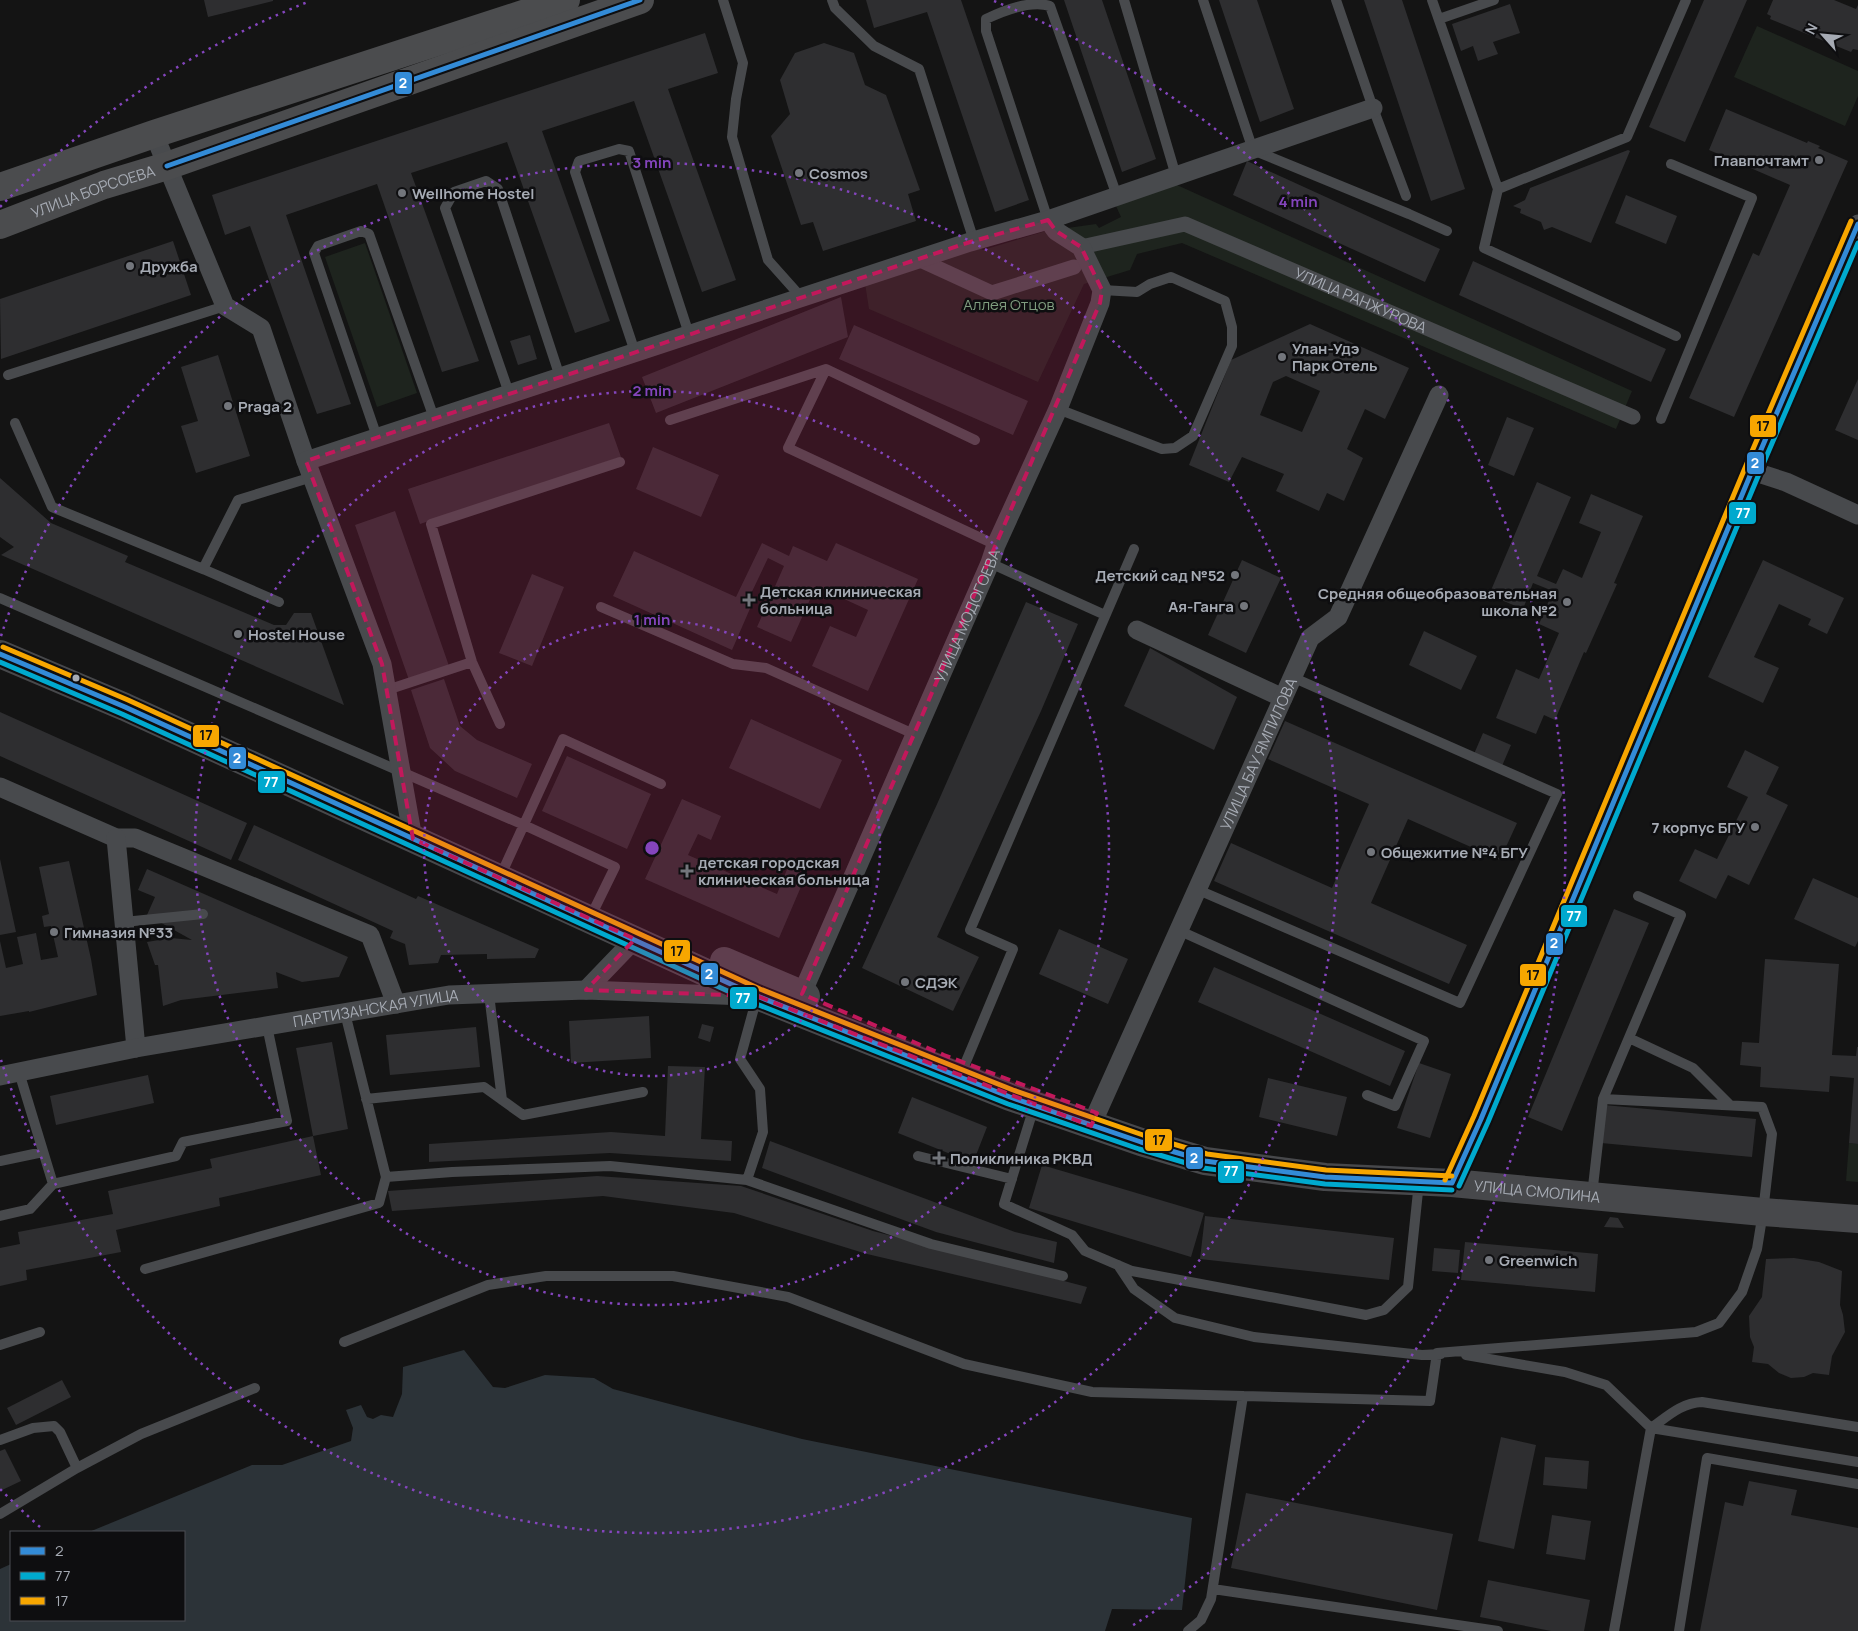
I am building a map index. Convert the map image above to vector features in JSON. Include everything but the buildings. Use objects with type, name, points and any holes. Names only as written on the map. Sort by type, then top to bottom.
[{"type":"main road","points":[[0,187],[154,134],[566,0]]},
{"type":"main road","name":"УЛИЦА БОРСОЕВА","points":[[0,224],[104,185],[167,166],[640,0]]},
{"type":"main road","points":[[0,639],[225,735],[411,829]]},
{"type":"main road","name":"УЛИЦА СМОЛИНА","points":[[0,654],[503,870],[593,911],[635,939],[757,996],[798,1003],[963,1070],[1035,1106],[1094,1119],[1205,1161],[1325,1177],[1419,1182],[1455,1177],[1764,1204],[1858,1219]]},
{"type":"main road","points":[[593,911],[798,1003]]},
{"type":"main road","points":[[963,1070],[1094,1119],[1308,1161],[1455,1177]]},
{"type":"main road","points":[[1764,1204],[1858,1202]]},
{"type":"street","points":[[309,469],[377,437],[974,240],[1052,226],[1117,196],[1374,108]]},
{"type":"street","points":[[154,134],[224,306],[261,328],[309,469],[382,664],[411,829]]},
{"type":"street","name":"УЛИЦА РАНЖУРОВА","points":[[1081,247],[1185,224],[1633,417]]},
{"type":"street","points":[[1455,1177],[1858,224]]},
{"type":"street","points":[[1052,226],[1081,247],[1102,290]]},
{"type":"street","points":[[918,259],[992,293],[1074,268]]},
{"type":"street","name":"УЛИЦА МОДОГОЕВА","points":[[798,1003],[916,735],[996,545],[1058,408],[1100,303],[1102,290]]},
{"type":"street","name":"УЛИЦА БАУ ЯМПИЛОВА","points":[[1094,1119],[1310,638],[1338,617],[1439,395]]},
{"type":"street","points":[[1752,471],[1786,482],[1858,515]]},
{"type":"street","points":[[1137,630],[1283,698]]},
{"type":"street","points":[[0,786],[116,838],[135,838],[370,935],[396,1004]]},
{"type":"street","points":[[116,838],[136,1048]]},
{"type":"street","points":[[586,990],[635,939]]},
{"type":"street","name":"ПАРТИЗАНСКАЯ УЛИЦА","points":[[0,1076],[136,1048],[449,995],[586,990],[757,996]]},
{"type":"lane","points":[[722,0],[743,63],[736,99],[732,137],[768,260],[801,297]]},
{"type":"lane","points":[[832,0],[835,8],[874,46],[919,69],[974,240]]},
{"type":"lane","points":[[1124,0],[1176,176]]},
{"type":"lane","points":[[1203,0],[1253,150],[1447,231]]},
{"type":"lane","points":[[1336,0],[1406,196]]},
{"type":"lane","points":[[1432,0],[1498,188],[1484,248],[1676,336]]},
{"type":"lane","points":[[1439,19],[1494,0]]},
{"type":"lane","points":[[1498,188],[1627,137],[1686,0]]},
{"type":"lane","points":[[1052,226],[986,31],[986,19],[1031,1],[1042,1],[1050,6],[1117,196]]},
{"type":"lane","points":[[635,352],[575,172],[578,161],[619,149],[629,152],[689,334]]},
{"type":"lane","points":[[1661,419],[1752,198],[1671,164]]},
{"type":"lane","points":[[509,393],[445,208],[454,192],[486,181],[498,189],[560,377]]},
{"type":"lane","points":[[377,437],[314,253],[318,246],[361,231],[370,234],[434,418]]},
{"type":"lane","points":[[1058,408],[1162,449],[1174,448],[1193,436],[1232,346],[1232,327],[1224,301],[1171,277],[1150,284],[1137,292],[1102,290]]},
{"type":"lane","points":[[8,375],[224,306]]},
{"type":"lane","points":[[670,420],[826,369],[975,440]]},
{"type":"lane","points":[[826,369],[788,448],[996,545]]},
{"type":"lane","points":[[15,423],[52,507],[279,602]]},
{"type":"lane","points":[[500,724],[472,662],[431,524],[620,462]]},
{"type":"lane","points":[[203,569],[238,500],[309,469]]},
{"type":"lane","points":[[963,1070],[1012,949],[970,930],[1134,549]]},
{"type":"lane","points":[[990,563],[1105,615]]},
{"type":"lane","points":[[0,598],[524,825],[616,867],[593,911]]},
{"type":"lane","points":[[602,607],[733,664],[766,668],[916,735]]},
{"type":"lane","points":[[387,690],[472,662]]},
{"type":"lane","points":[[1196,889],[1460,1003],[1557,794],[1292,677]]},
{"type":"lane","points":[[503,870],[563,739],[661,784]]},
{"type":"lane","points":[[1592,1189],[1603,1099],[1681,914],[1638,896]]},
{"type":"lane","points":[[124,922],[203,914]]},
{"type":"lane","points":[[1178,930],[1424,1042],[1396,1106],[1367,1095]]},
{"type":"lane","points":[[489,994],[502,1100]]},
{"type":"lane","points":[[748,1180],[763,1132],[760,1089],[740,1059],[757,996]]},
{"type":"lane","points":[[145,1269],[379,1202],[386,1178],[345,1013]]},
{"type":"lane","points":[[0,1216],[30,1209],[53,1184],[176,1156],[183,1142],[287,1121],[266,1026]]},
{"type":"lane","points":[[1629,1038],[1693,1068],[1730,1105]]},
{"type":"lane","points":[[19,1072],[53,1184]]},
{"type":"lane","points":[[366,1100],[484,1087],[522,1115],[643,1092]]},
{"type":"lane","points":[[1118,1265],[1134,1289],[1175,1318],[1254,1337],[1422,1355],[1696,1332],[1719,1323],[1742,1292],[1757,1249],[1772,1134],[1762,1108],[1603,1099]]},
{"type":"lane","points":[[1035,1106],[1004,1204],[1072,1235],[1085,1251],[1132,1271],[1366,1315],[1375,1313],[1384,1310],[1408,1288],[1419,1182]]},
{"type":"lane","points":[[0,1161],[43,1152]]},
{"type":"lane","points":[[918,1156],[1012,1179]]},
{"type":"lane","points":[[386,1178],[452,1172],[610,1166],[748,1180],[931,1244],[1063,1276]]},
{"type":"lane","points":[[344,1342],[488,1286],[546,1276],[672,1276],[788,1297],[964,1364],[1092,1392],[1430,1401],[1437,1353]]},
{"type":"lane","points":[[0,1345],[40,1332]]},
{"type":"lane","points":[[1437,1353],[1476,1356],[1565,1372],[1606,1385],[1651,1428],[1858,1462]]},
{"type":"lane","points":[[0,1514],[77,1468],[141,1434],[255,1388]]},
{"type":"lane","points":[[1188,1631],[1201,1620],[1212,1600],[1243,1396]]},
{"type":"lane","points":[[1614,1631],[1651,1428],[1681,1407],[1690,1403],[1702,1402],[1858,1427]]},
{"type":"lane","points":[[0,1440],[33,1428],[54,1426],[60,1432],[77,1468]]},
{"type":"lane","points":[[1679,1631],[1707,1458],[1858,1484]]},
{"type":"lane","points":[[1213,1589],[1498,1631]]},
{"type":"highlighted area","points":[[1048,220],[1056,231],[1081,247],[1102,290],[1100,303],[802,994],[944,1055],[1097,1113],[1091,1126],[757,996],[586,990],[635,939],[413,839],[382,664],[306,461],[970,242]]},
{"type":"green space","points":[[1757,26],[1858,71],[1858,96],[1845,126],[1734,77]]},
{"type":"green space","name":"Аллея Отцов","points":[[1168,181],[1632,391],[1616,429],[1182,243],[1137,254],[1130,270],[1084,284],[1038,382],[869,309],[864,277],[970,242],[983,250],[1046,231],[1096,224],[1099,228],[1121,217],[1116,206]]},
{"type":"green space","points":[[365,243],[417,393],[377,407],[325,257]]},
{"type":"green space","points":[[1849,1143],[1858,1144],[1858,1182],[1846,1181]]},
{"type":"shaded area","points":[[464,1350],[493,1387],[505,1388],[545,1375],[594,1378],[613,1389],[802,1439],[1192,1518],[1182,1610],[1112,1609],[1105,1631],[0,1631],[0,1569],[10,1564],[10,1621],[185,1621],[185,1531],[91,1531],[252,1465],[282,1465],[351,1441],[353,1428],[346,1410],[361,1405],[367,1417],[373,1419],[381,1415],[393,1417],[402,1394],[403,1367]]},
{"type":"transit line","name":"2","points":[[167,166],[640,0]]},
{"type":"transit line","name":"17","points":[[1445,1180],[1474,1116],[1750,456],[1851,221]]},
{"type":"transit line","name":"2","points":[[1452,1183],[1481,1119],[1757,459],[1858,224]]},
{"type":"transit line","name":"77","points":[[1459,1186],[1488,1122],[1764,462],[1858,243]]},
{"type":"transit line","name":"17","points":[[3,647],[128,700],[760,989],[1013,1090],[1143,1135],[1207,1154],[1326,1170],[1452,1176]]},
{"type":"transit line","name":"2","points":[[0,654],[125,707],[757,996],[1010,1097],[1141,1142],[1205,1161],[1325,1177],[1452,1183]]},
{"type":"transit line","name":"77","points":[[0,662],[122,714],[754,1003],[1008,1104],[1139,1149],[1203,1168],[1325,1184],[1452,1190]]},
{"type":"place","name":"Главпочтамт","points":[[1819,160]]},
{"type":"place","name":"Cosmos","points":[[799,173]]},
{"type":"place","name":"Wellhome Hostel","points":[[402,193]]},
{"type":"place","name":"Дружба","points":[[130,266]]},
{"type":"place","name":"Улан-Удэ Парк Отель","points":[[1282,357]]},
{"type":"place","name":"Praga 2","points":[[228,406]]},
{"type":"place","name":"Детский сад №52","points":[[1235,575]]},
{"type":"place","name":"Детская клиническая больница","points":[[749,600]]},
{"type":"place","name":"Средняя общеобразовательная школа №2","points":[[1567,602]]},
{"type":"place","name":"Ая-Ганга","points":[[1244,606]]},
{"type":"place","name":"Hostel House","points":[[238,634]]},
{"type":"place","name":"7 корпус БГУ","points":[[1755,827]]},
{"type":"place","name":"Общежитие №4 БГУ","points":[[1371,852]]},
{"type":"place","name":"детская городская клиническая больница","points":[[687,871]]},
{"type":"place","name":"Гимназия №33","points":[[54,932]]},
{"type":"place","name":"СДЭК","points":[[905,982]]},
{"type":"place","name":"Поликлиника РКВД","points":[[939,1158]]},
{"type":"place","name":"Greenwich","points":[[1489,1260]]}]
